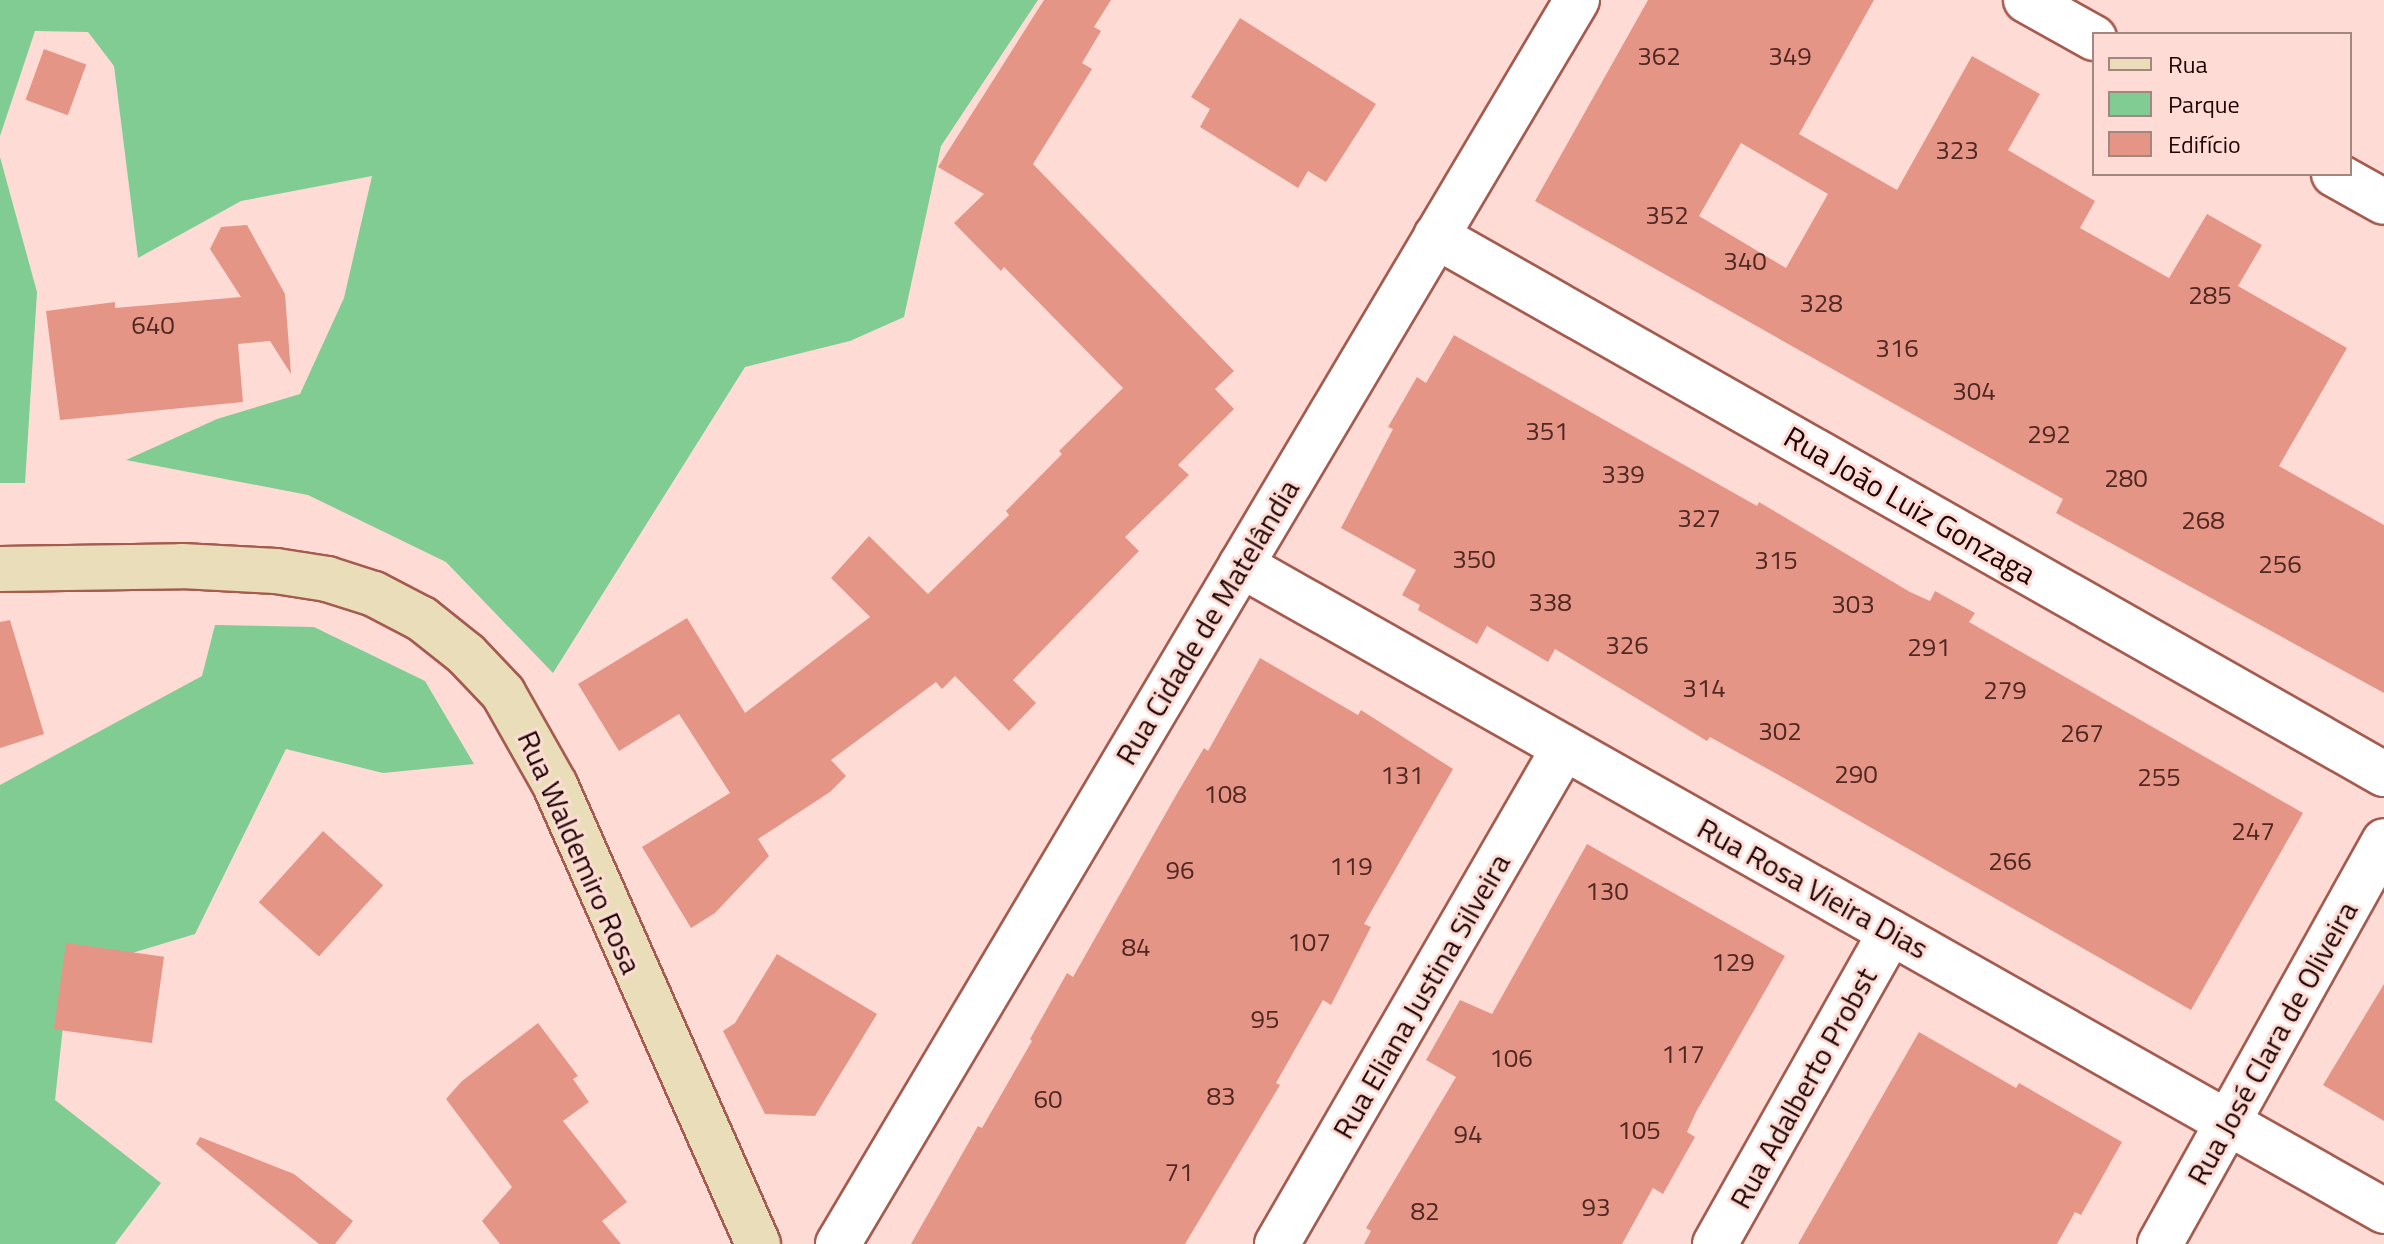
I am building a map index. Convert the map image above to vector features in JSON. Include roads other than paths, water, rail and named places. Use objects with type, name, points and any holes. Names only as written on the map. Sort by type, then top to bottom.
[{"type":"street","name":"Rua Cidade de Matelândia","points":[[838,1244],[1577,0]]},
{"type":"street","points":[[2026,0],[2092,37]]},
{"type":"street","points":[[2338,176],[2384,202]]},
{"type":"street","name":"Rua João Luiz Gonzaga","points":[[1436,236],[2384,774]]},
{"type":"street","name":"Rua Rosa Vieira Dias","points":[[1241,565],[2384,1211]]},
{"type":"street","name":"Rua Waldemiro Rosa","points":[[0,569],[182,566],[276,571],[327,579],[374,594],[422,619],[466,654],[503,693],[555,785],[758,1244]]},
{"type":"street","name":"Rua Eliana Justina Silveira","points":[[1277,1244],[1564,748]]},
{"type":"street","name":"Rua José Clara de Oliveira","points":[[2160,1244],[2384,841]]},
{"type":"street","name":"Rua Adalberto Probst","points":[[1715,1244],[1891,932]]}]
